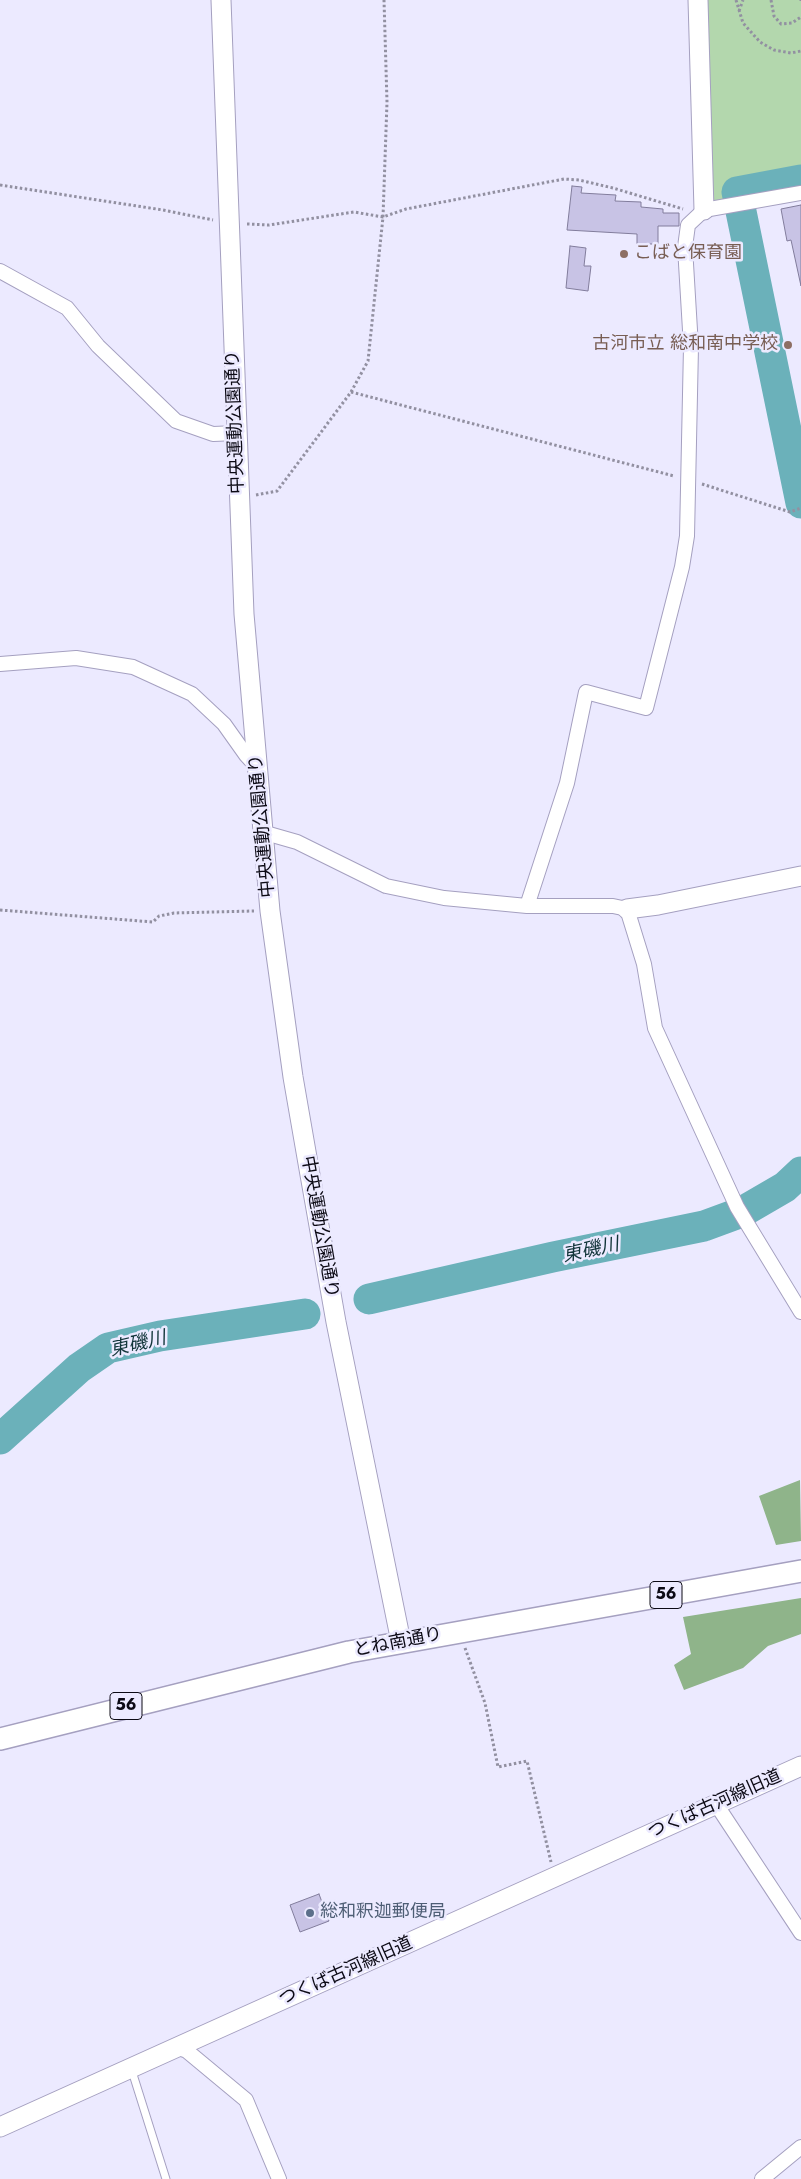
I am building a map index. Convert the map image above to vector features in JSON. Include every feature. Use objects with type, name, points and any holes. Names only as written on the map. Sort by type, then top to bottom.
[{"type":"main road","name":"とね南通り","points":[[0,1739],[253,1674],[401,1642],[801,1571]]},
{"type":"street","name":"中央運動公園通り","points":[[221,0],[244,614],[270,910],[293,1077],[336,1322],[401,1642]]},
{"type":"street","points":[[698,0],[704,210]]},
{"type":"street","points":[[527,906],[567,783],[586,692],[646,708],[682,567],[687,536],[691,347],[690,299],[684,247],[688,224],[704,210],[801,193]]},
{"type":"street","points":[[0,271],[66,308],[98,346],[176,421],[213,434],[237,433]]},
{"type":"street","points":[[0,664],[76,658],[133,668],[192,694],[224,724],[257,767]]},
{"type":"street","points":[[262,832],[297,842],[386,886],[444,898],[527,906],[613,906],[628,909],[658,905],[801,876]]},
{"type":"street","points":[[628,909],[644,964],[655,1028],[737,1207],[801,1312]]},
{"type":"street","name":"つくば古河線旧道","points":[[0,2127],[801,1766]]},
{"type":"street","points":[[716,1804],[801,1933]]},
{"type":"street","points":[[176,2047],[187,2051],[246,2100],[279,2179]]},
{"type":"street","points":[[762,2179],[801,2147]]},
{"type":"lane","points":[[131,2068],[166,2179]]},
{"type":"path","points":[[239,497],[277,491],[351,392],[368,361],[383,217],[387,102],[384,0]]},
{"type":"path","points":[[736,0],[738,12],[743,23],[760,42],[774,50],[791,53],[801,51]]},
{"type":"path","points":[[738,12],[743,0]]},
{"type":"path","points":[[771,0],[774,16],[781,24],[792,23],[801,17]]},
{"type":"path","points":[[0,186],[163,210],[196,218],[270,225],[354,212],[383,217],[406,209],[564,180],[578,180],[613,188],[680,208],[704,210]]},
{"type":"path","points":[[351,392],[688,480],[790,512],[801,508]]},
{"type":"path","points":[[0,910],[153,922],[159,916],[174,913],[270,910]]},
{"type":"path","points":[[462,1630],[467,1658],[484,1703],[498,1767],[527,1761],[555,1878]]},
{"type":"green space","points":[[697,0],[801,0],[801,187],[704,210]]},
{"type":"green space","points":[[800,1480],[801,1541],[776,1545],[759,1496]]},
{"type":"green space","points":[[801,1598],[801,1634],[768,1646],[743,1668],[684,1690],[674,1665],[691,1654],[683,1617]]},
{"type":"building","points":[[572,186],[582,187],[581,193],[616,195],[615,201],[641,202],[641,207],[663,209],[663,213],[679,213],[679,226],[658,226],[658,244],[637,244],[637,234],[567,230]]},
{"type":"building","points":[[801,205],[801,286],[791,240],[787,241],[781,209]]},
{"type":"building","points":[[570,246],[586,248],[584,266],[591,266],[588,291],[566,288]]},
{"type":"building","points":[[319,1894],[329,1921],[300,1932],[290,1905]]},
{"type":"waterway","name":"東磯川","points":[[801,180],[737,192],[801,503]]},
{"type":"waterway","name":"東磯川","points":[[369,1299],[553,1257],[704,1226],[742,1212],[785,1187],[801,1172]]},
{"type":"waterway","name":"東磯川","points":[[0,1439],[79,1368],[108,1348],[160,1336],[305,1314]]},
{"type":"place","name":"こばと保育園","points":[[624,254]]},
{"type":"place","name":"古河市立 総和南中学校","points":[[788,345]]},
{"type":"place","name":"総和釈迦郵便局","points":[[310,1913]]}]
